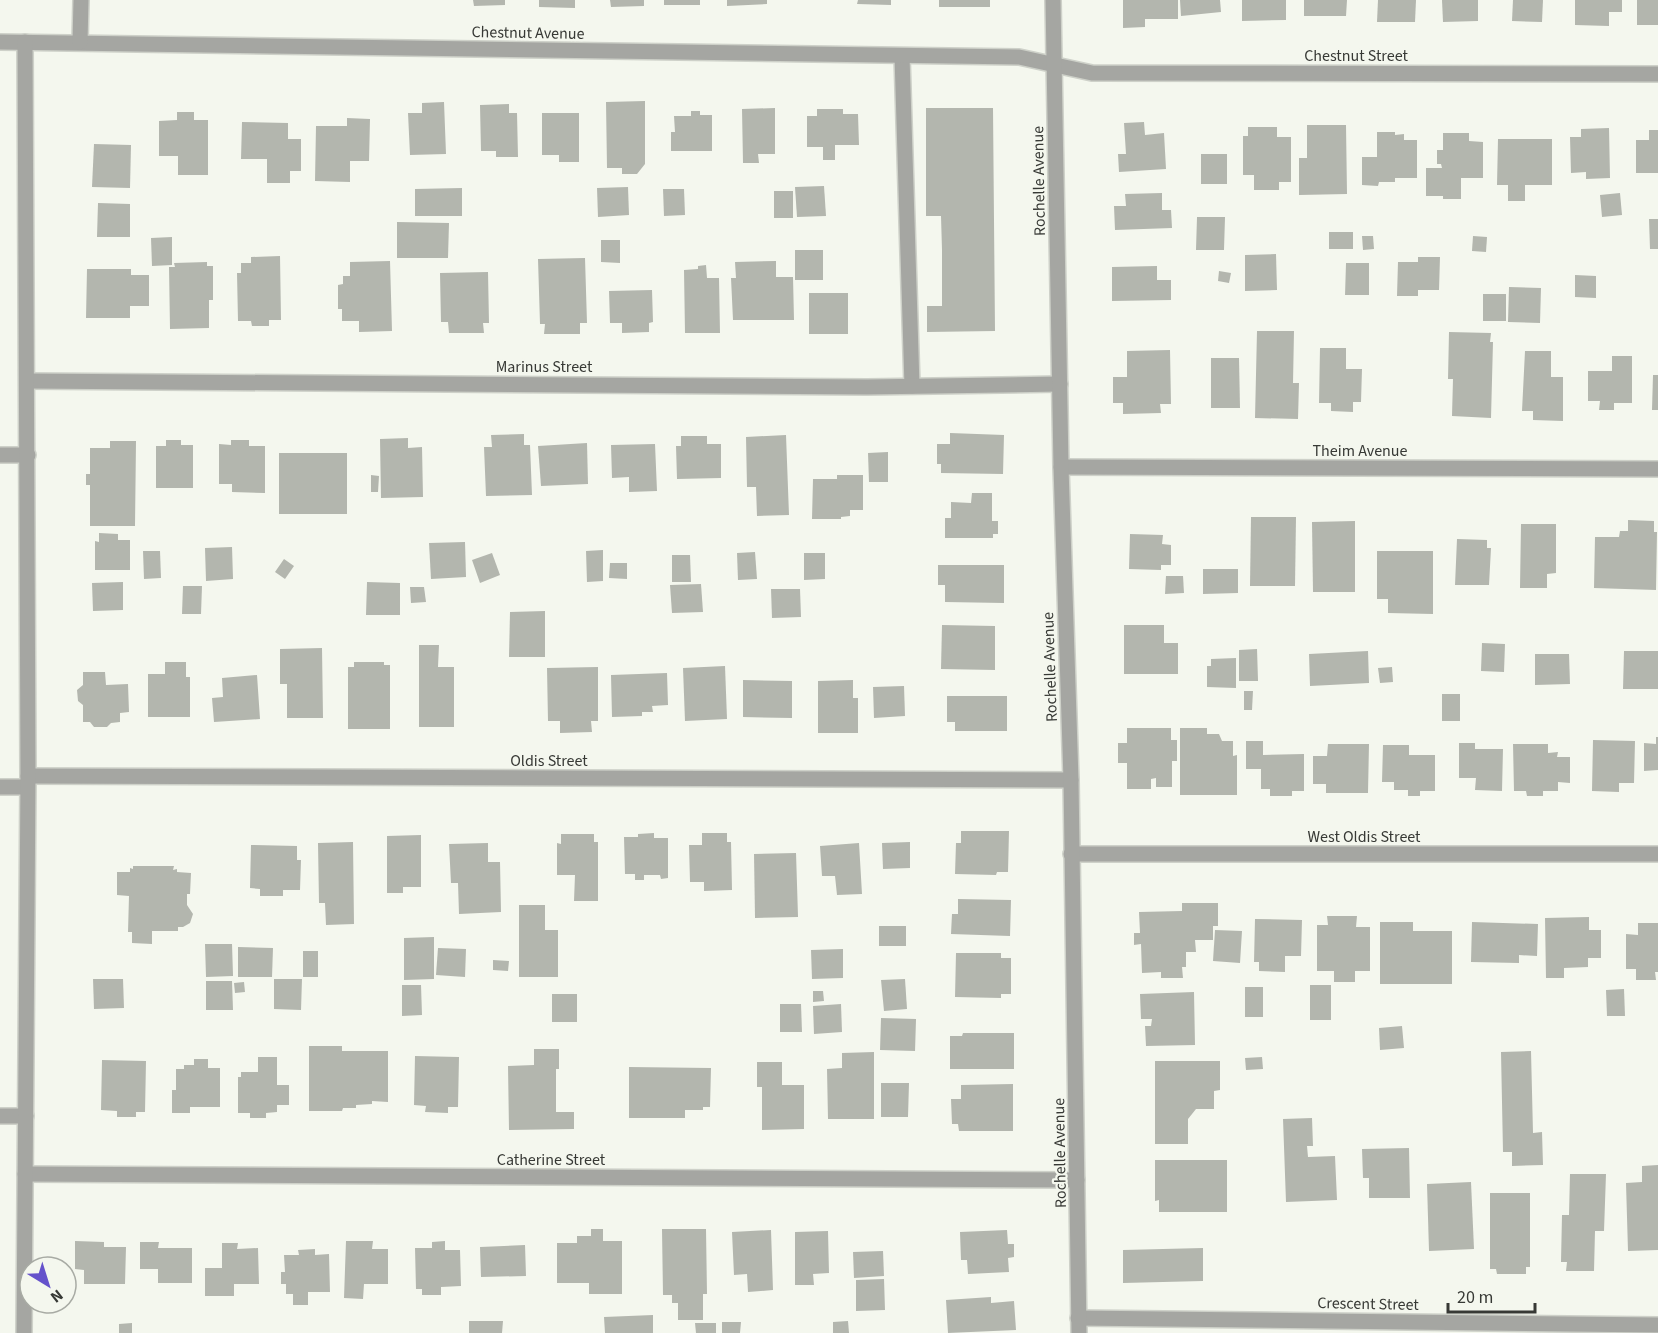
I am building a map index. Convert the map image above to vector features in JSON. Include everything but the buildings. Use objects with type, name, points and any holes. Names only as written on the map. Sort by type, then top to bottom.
[{"type":"street","points":[[80,42],[81,0]]},
{"type":"street","name":"Rochelle Avenue","points":[[1053,0],[1061,467],[1071,780],[1078,1326]]},
{"type":"street","name":"Chestnut Avenue","points":[[0,42],[1019,57],[1054,64]]},
{"type":"street","points":[[24,1333],[28,781],[25,42]]},
{"type":"street","points":[[902,56],[912,386]]},
{"type":"street","name":"Chestnut Street","points":[[1054,64],[1092,73],[1658,74]]},
{"type":"street","name":"Marinus Street","points":[[28,381],[912,386],[1060,384]]},
{"type":"street","points":[[0,455],[28,455]]},
{"type":"street","name":"Theim Avenue","points":[[1061,467],[1658,469]]},
{"type":"street","name":"Oldis Street","points":[[0,787],[28,781],[1071,780]]},
{"type":"street","name":"West Oldis Street","points":[[1071,854],[1658,854]]},
{"type":"street","points":[[0,1116],[26,1116]]},
{"type":"street","name":"Catherine Street","points":[[25,1174],[1077,1180]]},
{"type":"street","name":"Crescent Street","points":[[1078,1326],[1658,1324]]}]
